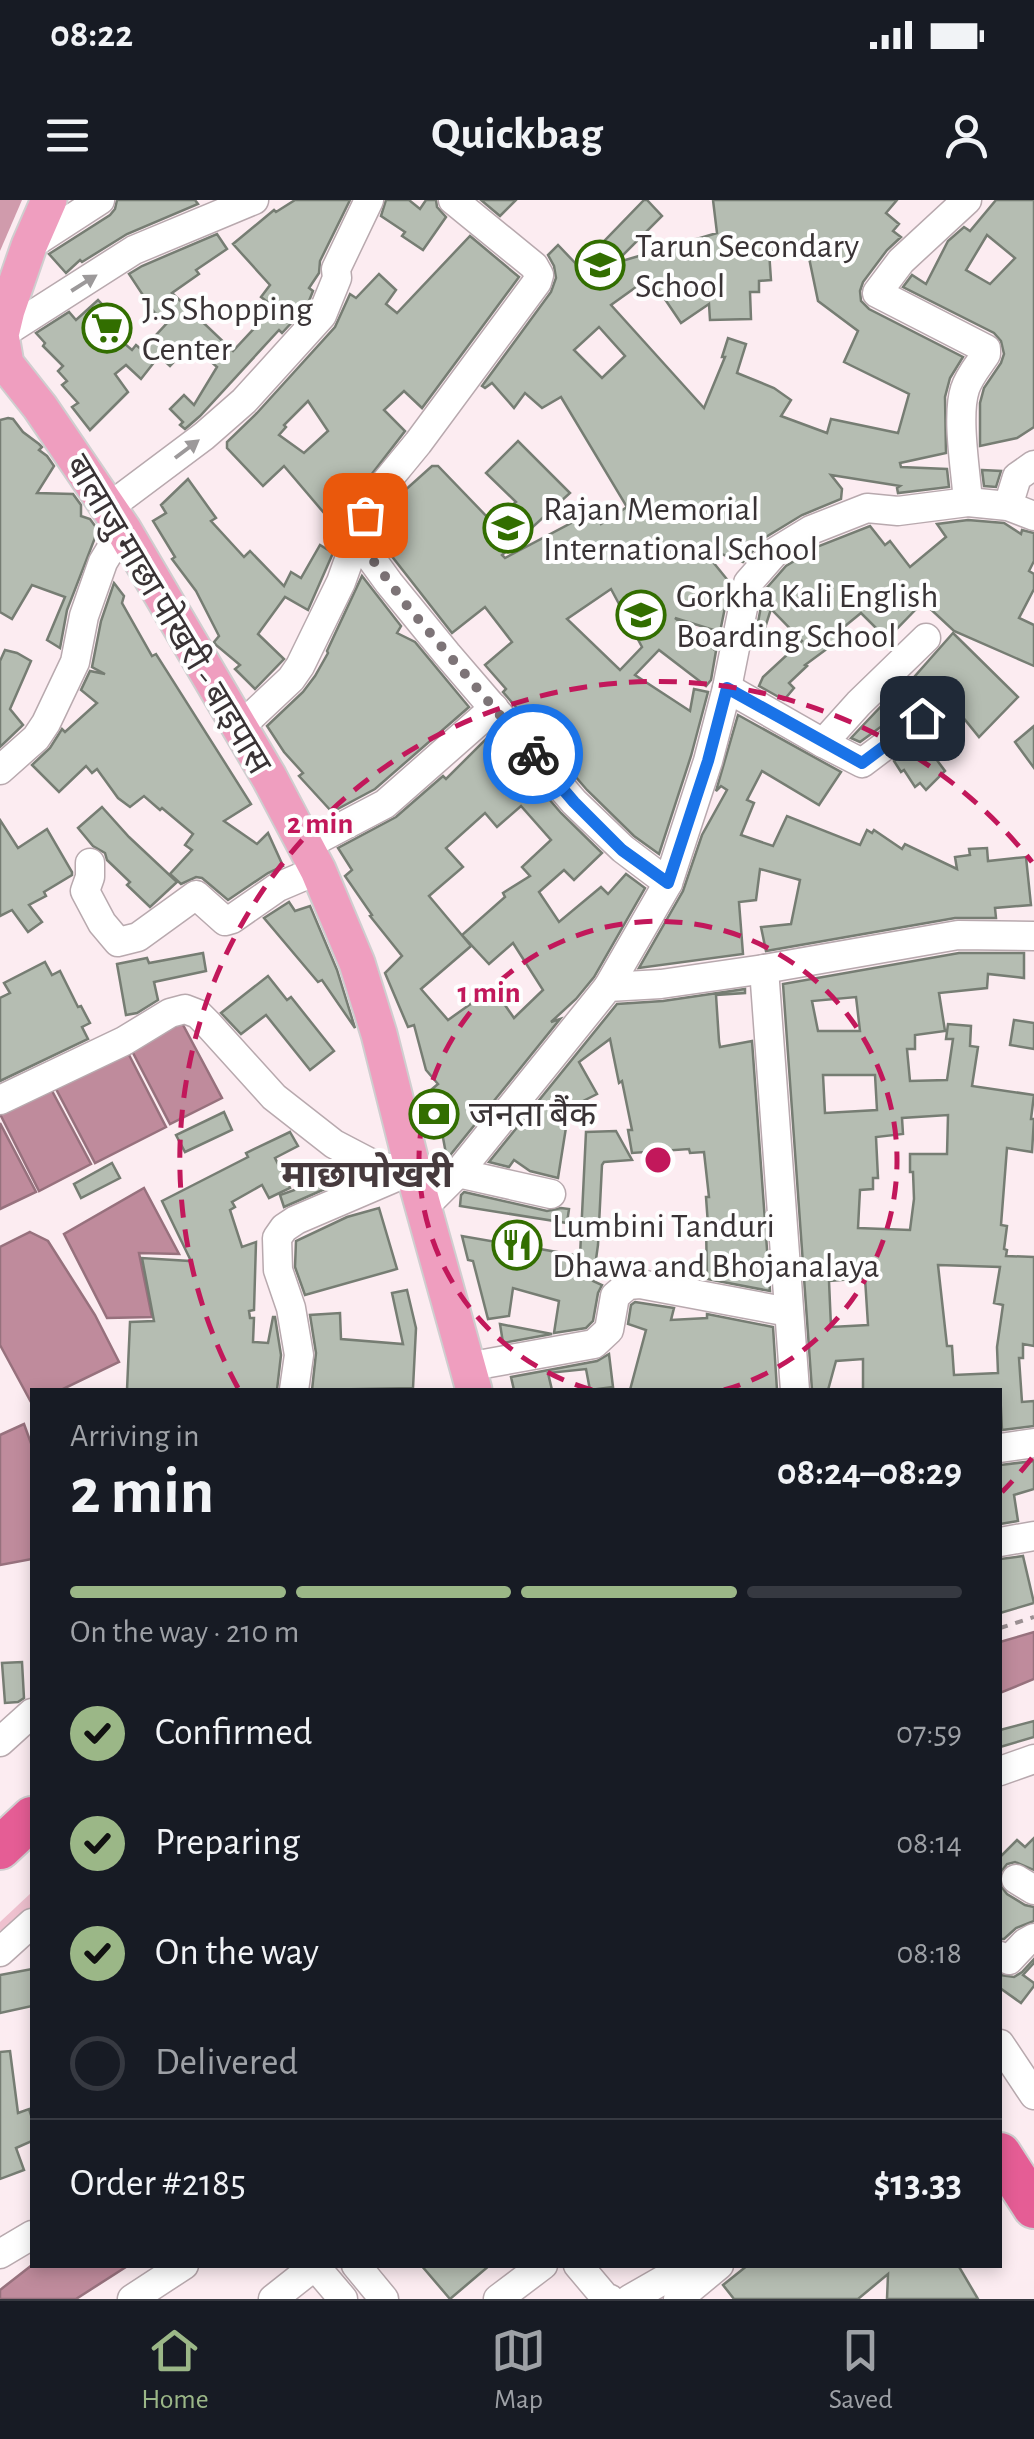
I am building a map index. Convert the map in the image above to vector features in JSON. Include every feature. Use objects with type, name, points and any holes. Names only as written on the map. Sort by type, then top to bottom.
[{"type":"highway","points":[[0,1848],[30,1820]]},
{"type":"highway","points":[[1002,2157],[1034,2207]]},
{"type":"main road","points":[[2,356],[6,310],[48,200]]},
{"type":"main road","name":"बालाजु माछा पोखरी - बाइपास","points":[[2,356],[116,518],[269,777],[312,858],[357,963],[380,1034],[470,1379]]},
{"type":"street","points":[[29,246],[100,200]]},
{"type":"street","points":[[2,356],[134,250],[254,200]]},
{"type":"street","points":[[0,770],[36,738],[75,662],[84,616],[116,518],[244,401],[322,315],[336,269],[369,200]]},
{"type":"street","points":[[240,727],[300,666],[341,582],[365,515],[381,488],[538,282],[534,266],[453,200]]},
{"type":"street","points":[[967,200],[901,261],[877,293],[986,349],[963,394],[968,502]]},
{"type":"street","points":[[423,1208],[458,1173],[608,987],[668,883],[708,761],[748,583],[775,552],[811,530],[867,508],[898,510],[968,502],[1021,511],[1017,477],[1034,465]]},
{"type":"street","points":[[357,539],[389,583],[574,802],[622,850],[668,883]]},
{"type":"street","points":[[824,743],[926,638]]},
{"type":"street","points":[[727,688],[862,763],[922,718]]},
{"type":"street","points":[[90,863],[85,891],[102,923],[118,942],[138,937],[196,895],[216,916],[225,921],[232,919],[385,804],[494,708]]},
{"type":"street","points":[[608,987],[661,984],[764,969],[958,935],[1034,936]]},
{"type":"street","points":[[764,969],[795,1388]]},
{"type":"street","points":[[0,1100],[124,1041],[170,1013],[185,1009],[198,1014],[274,1097],[334,1144],[378,1168],[413,1170]]},
{"type":"street","points":[[294,1388],[299,1355],[291,1308],[278,1270],[277,1238],[296,1220],[413,1170]]},
{"type":"street","points":[[458,1173],[550,1194]]},
{"type":"street","points":[[470,1379],[594,1344],[609,1330],[615,1296],[628,1285],[790,1312]]},
{"type":"street","points":[[1002,1448],[1034,1442]]},
{"type":"street","points":[[1002,1542],[1034,1536]]},
{"type":"street","points":[[0,1742],[30,1715]]},
{"type":"street","points":[[1002,1770],[1034,1759]]},
{"type":"street","points":[[0,1952],[30,1925]]},
{"type":"street","points":[[1002,1957],[1009,1960],[1034,1938]]},
{"type":"street","points":[[1002,2047],[1034,2095]]},
{"type":"street","points":[[0,2254],[30,2235]]},
{"type":"street","points":[[132,2299],[179,2268]]},
{"type":"street","points":[[273,2299],[311,2268]]},
{"type":"street","points":[[317,2268],[343,2299]]},
{"type":"street","points":[[358,2268],[384,2299]]},
{"type":"street","points":[[580,2268],[610,2299]]},
{"type":"street","points":[[630,2299],[678,2268]]},
{"type":"street","points":[[678,2299],[714,2268]]},
{"type":"street","points":[[500,2298],[536,2271],[547,2299]]},
{"type":"path","points":[[1002,1627],[1034,1617]]},
{"type":"shaded area","points":[[0,200],[22,200],[0,251]]},
{"type":"shaded area","points":[[182,1023],[222,1098],[170,1124],[131,1049]]},
{"type":"shaded area","points":[[127,1051],[166,1127],[95,1163],[55,1087]]},
{"type":"shaded area","points":[[51,1089],[91,1164],[39,1191],[0,1114]]},
{"type":"shaded area","points":[[0,1123],[36,1192],[0,1209]]},
{"type":"shaded area","points":[[144,1188],[179,1254],[139,1253],[152,1317],[107,1318],[64,1234]]},
{"type":"shaded area","points":[[30,1232],[48,1241],[95,1315],[119,1362],[65,1388],[30,1388],[30,1400],[0,1345],[0,1247]]},
{"type":"shaded area","points":[[24,1424],[30,1440],[30,1559],[0,1565],[0,1435]]},
{"type":"shaded area","points":[[1034,1632],[1034,1679],[1002,1692],[1002,1641]]},
{"type":"shaded area","points":[[30,1894],[30,1914],[7,1935],[0,1930],[0,1922]]},
{"type":"shaded area","points":[[30,2267],[124,2268],[76,2299],[0,2299],[0,2290]]},
{"type":"building","points":[[117,200],[195,200],[198,204],[127,234],[80,260],[66,273],[49,254],[110,215]]},
{"type":"building","points":[[295,200],[350,200],[309,288],[313,291],[307,306],[185,429],[170,409],[184,395],[194,405],[217,367],[191,344],[170,366],[159,356],[141,379],[126,365],[115,374],[128,392],[90,430],[72,407],[78,403],[62,385],[67,381],[58,371],[63,366],[36,333],[69,312],[76,320],[98,300],[115,318],[105,327],[132,350],[136,345],[142,350],[167,323],[154,312],[129,274],[217,234],[227,249],[172,293],[233,351],[274,307],[261,297],[270,285],[233,244],[274,210]]},
{"type":"building","points":[[386,200],[409,200],[420,209],[426,200],[436,200],[446,217],[423,250],[381,216]]},
{"type":"building","points":[[481,200],[516,200],[500,216]]},
{"type":"building","points":[[644,200],[662,216],[615,263],[717,233],[713,200],[897,200],[886,213],[899,224],[893,231],[901,237],[863,282],[861,301],[869,309],[963,357],[950,378],[945,397],[946,453],[900,463],[901,467],[947,469],[949,487],[898,493],[900,486],[831,475],[842,489],[841,499],[802,515],[766,537],[743,562],[700,546],[730,583],[720,632],[675,618],[716,651],[711,680],[706,686],[659,650],[635,675],[690,711],[694,689],[708,692],[659,854],[634,836],[587,790],[503,692],[506,689],[485,665],[512,642],[485,607],[452,633],[376,536],[393,501],[432,466],[438,466],[492,522],[516,502],[486,473],[518,441],[570,493],[502,555],[505,558],[594,511],[601,524],[627,507],[561,397],[542,408],[525,393],[514,408],[492,383],[482,386],[551,292],[556,278],[548,255],[558,245],[579,267]],"holes":[[[769,251],[808,253],[818,301],[858,331],[844,362],[909,394],[898,433],[831,419],[827,433],[781,416],[791,400],[774,388],[737,373],[746,344],[728,338],[725,357],[704,408],[611,305],[650,277],[681,323],[709,304],[710,320],[751,319],[750,292],[759,292],[759,281],[771,280]],[[599,327],[625,356],[602,378],[574,350]],[[611,589],[642,647],[620,670],[567,619]]]},
{"type":"building","points":[[996,200],[1034,200],[1034,427],[1017,438],[980,446],[980,403],[984,388],[1001,363],[1001,341],[994,333],[903,287],[912,275],[926,284],[948,241],[964,227],[970,231]],"holes":[[[987,235],[1015,258],[990,284],[966,270]]]},
{"type":"building","points":[[470,236],[519,277],[422,408],[404,391],[384,410],[405,431],[350,497],[352,500],[330,520],[284,466],[263,486],[227,448],[227,442],[335,327],[350,294],[356,298],[379,274],[396,290],[386,304],[397,313]],"holes":[[[308,401],[328,431],[304,453],[279,435]]]},
{"type":"building","points":[[8,418],[42,447],[39,450],[54,466],[37,493],[73,494],[81,505],[81,516],[90,519],[98,530],[67,610],[60,648],[47,640],[65,597],[32,585],[12,619],[0,612],[0,420]]},
{"type":"building","points":[[982,470],[1001,471],[996,487],[984,486]]},
{"type":"building","points":[[188,479],[216,518],[211,521],[244,557],[250,551],[284,586],[291,572],[301,578],[320,545],[333,553],[308,610],[285,597],[258,634],[284,659],[255,689],[235,669],[240,665],[214,642],[219,636],[153,521],[166,513],[161,505]]},
{"type":"building","points":[[968,520],[1004,523],[1021,534],[1022,530],[1034,533],[1034,561],[1029,571],[1034,574],[1034,589],[1019,618],[1034,625],[1034,666],[954,631],[923,602],[887,639],[861,613],[839,631],[843,637],[805,665],[789,683],[794,688],[784,700],[759,686],[763,677],[802,641],[771,609],[760,644],[754,643],[764,591],[786,566],[819,546],[870,526],[885,545],[890,541],[910,567],[946,537],[937,524]]},
{"type":"building","points":[[362,576],[401,626],[397,633],[415,642],[469,707],[375,789],[332,812],[299,776],[303,773],[267,726],[315,676]]},
{"type":"building","points":[[114,583],[152,656],[156,654],[251,804],[224,821],[257,844],[268,833],[283,866],[228,900],[202,878],[181,884],[170,874],[192,850],[185,845],[193,834],[162,808],[144,796],[130,807],[118,798],[97,769],[92,773],[86,766],[59,792],[32,765],[62,729],[65,732],[97,703],[81,690],[90,671],[105,674],[92,667]]},
{"type":"building","points":[[953,633],[1018,697],[979,737],[944,694],[934,706],[921,701],[912,704],[860,742],[851,738],[888,699],[892,702]]},
{"type":"building","points":[[5,650],[31,661],[10,709],[23,725],[0,747],[0,661]]},
{"type":"building","points":[[738,715],[841,772],[819,805],[762,771],[747,800],[754,803],[741,835],[773,846],[787,816],[860,845],[867,830],[874,830],[902,849],[905,844],[957,869],[955,857],[970,855],[969,849],[987,848],[988,861],[1026,857],[1031,905],[995,908],[996,918],[955,918],[766,951],[761,927],[791,924],[800,880],[760,869],[756,900],[739,902],[743,954],[639,968],[683,891],[702,835],[727,790],[721,786],[716,791]]},
{"type":"building","points":[[1034,726],[1034,768],[1015,742]]},
{"type":"building","points":[[492,733],[561,813],[602,853],[574,880],[564,870],[539,892],[559,922],[601,887],[608,894],[626,874],[645,888],[594,977],[551,1022],[560,1019],[447,1159],[441,1127],[447,1121],[425,1095],[438,1084],[426,1070],[414,1025],[408,1027],[385,973],[402,956],[345,876],[352,870],[338,848],[396,817],[443,776],[446,779]],"holes":[[[521,806],[551,840],[522,867],[530,876],[503,893],[505,897],[462,935],[489,964],[513,943],[543,990],[514,1018],[493,988],[448,1020],[421,989],[471,946],[429,896],[463,867],[446,848],[485,813],[497,827]]]},
{"type":"building","points":[[922,740],[945,771],[926,790],[920,783],[915,787],[894,761]]},
{"type":"building","points":[[102,807],[177,882],[150,907],[127,885],[130,882],[107,860],[105,853],[93,846],[78,828]]},
{"type":"building","points":[[0,820],[18,848],[47,829],[72,872],[44,892],[46,896],[29,905],[42,922],[28,932],[12,910],[0,916]]},
{"type":"building","points":[[289,902],[295,911],[310,906],[337,970],[355,1028],[322,980],[318,982],[264,918]]},
{"type":"building","points":[[203,953],[206,971],[154,982],[158,1000],[126,1015],[117,964],[147,958],[149,963]]},
{"type":"building","points":[[959,953],[1024,953],[1024,978],[988,974],[987,988],[939,993],[945,1031],[915,1035],[915,1049],[907,1049],[910,1081],[947,1080],[953,1039],[946,1039],[948,1024],[971,1026],[970,1046],[978,1047],[972,1086],[1034,1095],[1032,1152],[1007,1148],[1001,1225],[1007,1226],[1006,1256],[1034,1257],[1034,1346],[1023,1344],[1023,1358],[1019,1358],[1022,1402],[1034,1401],[1034,1426],[1002,1430],[1002,1388],[863,1388],[863,1359],[836,1361],[829,1388],[812,1388],[783,984]],"holes":[[[856,997],[860,1031],[818,1031],[812,1001]],[[823,1075],[875,1075],[877,1110],[825,1113]],[[948,1115],[947,1154],[910,1154],[914,1199],[910,1230],[858,1228],[860,1190],[873,1189],[873,1178],[878,1178],[876,1137],[903,1134],[902,1118]],[[938,1265],[1000,1267],[994,1303],[1003,1305],[998,1373],[954,1375],[952,1346],[947,1346]],[[865,1278],[868,1325],[831,1327],[829,1281]]]},
{"type":"building","points":[[45,962],[52,975],[60,971],[78,1007],[81,1006],[90,1023],[82,1027],[88,1039],[0,1081],[0,998],[10,993],[4,983]]},
{"type":"building","points":[[268,976],[287,1000],[291,997],[334,1051],[310,1070],[266,1015],[241,1034],[221,1013]]},
{"type":"building","points":[[745,989],[745,993],[716,995],[719,1041],[720,1047],[752,1041],[770,1291],[707,1279],[709,1197],[704,1152],[690,1153],[689,1149],[632,1153],[628,1130],[632,1130],[610,1039],[579,1062],[597,1094],[564,1111],[568,1115],[558,1178],[530,1171],[514,1160],[509,1167],[489,1162],[617,1004]]},
{"type":"building","points":[[1014,1020],[1034,1023],[1034,1049],[1010,1045]]},
{"type":"building","points":[[224,1112],[232,1130],[185,1152],[176,1135]]},
{"type":"building","points":[[616,1131],[632,1160],[602,1165],[593,1281],[602,1285],[593,1321],[586,1328],[554,1333],[559,1301],[513,1288],[509,1316],[488,1319],[473,1261],[468,1260],[462,1236],[502,1243],[500,1251],[532,1258],[534,1248],[580,1256],[586,1132]]},
{"type":"building","points":[[290,1132],[298,1146],[275,1158],[290,1188],[269,1198],[262,1185],[232,1202],[235,1207],[230,1210],[242,1247],[256,1242],[254,1310],[249,1311],[250,1318],[254,1318],[253,1342],[268,1343],[275,1317],[281,1355],[277,1388],[127,1388],[130,1322],[154,1321],[142,1258],[191,1261],[162,1201],[248,1157],[246,1153]]},
{"type":"building","points":[[112,1163],[120,1178],[81,1198],[74,1184]]},
{"type":"building","points":[[335,1164],[352,1173],[350,1178],[284,1207],[280,1195],[326,1179]]},
{"type":"building","points":[[464,1192],[547,1211],[569,1209],[567,1223],[460,1206]]},
{"type":"building","points":[[379,1208],[397,1269],[305,1295],[295,1267],[296,1241],[347,1217]]},
{"type":"building","points":[[407,1290],[416,1328],[413,1388],[312,1388],[316,1353],[310,1315],[340,1313],[341,1339],[403,1344],[392,1293]]},
{"type":"building","points":[[635,1302],[674,1308],[671,1320],[707,1318],[707,1314],[773,1327],[777,1388],[631,1388],[646,1330],[628,1324]]},
{"type":"building","points":[[500,1324],[552,1334],[503,1343]]},
{"type":"building","points":[[609,1354],[613,1387],[590,1388],[586,1369],[548,1373],[552,1388],[514,1388],[511,1377],[597,1361]]},
{"type":"building","points":[[1034,1461],[1034,1489],[1014,1495],[1018,1521],[1002,1524],[1002,1465]]},
{"type":"building","points":[[1023,1556],[1034,1603],[1002,1612],[1002,1559]]},
{"type":"building","points":[[22,1662],[24,1698],[5,1703],[2,1663]]},
{"type":"building","points":[[1034,1721],[1034,1737],[1002,1746],[1002,1729]]},
{"type":"building","points":[[1034,1838],[1034,1870],[1015,1862],[1002,1870],[1002,1855],[1017,1840],[1025,1847]]},
{"type":"building","points":[[1002,1888],[1034,1907],[1034,1921],[1016,1928],[1004,1939]]},
{"type":"building","points":[[1034,1959],[1023,1975],[1034,1986],[1021,2003],[1002,1989],[1002,1975],[1014,1977]]},
{"type":"building","points":[[30,1969],[30,2006],[0,2013],[0,1975]]},
{"type":"building","points":[[10,2051],[18,2113],[29,2109],[30,2112],[30,2142],[16,2148],[24,2170],[0,2179],[0,2052]]},
{"type":"building","points":[[424,2268],[486,2268],[450,2299]]},
{"type":"building","points":[[744,2268],[960,2268],[978,2299],[887,2299],[888,2274],[858,2299],[734,2299],[723,2285]]},
{"type":"way so far","points":[[365,515],[357,539],[408,607],[533,754]]},
{"type":"place","name":"Tarun Secondary School","points":[[600,265]]},
{"type":"place","name":"J.S Shopping Center","points":[[107,328]]},
{"type":"place","name":"Rajan Memorial International School","points":[[508,528]]},
{"type":"place","name":"Gorkha Kali English Boarding School","points":[[641,615]]},
{"type":"place","name":"जनता बैंक","points":[[434,1114]]},
{"type":"place","name":"Lumbini Tanduri Dhawa and Bhojanalaya","points":[[517,1245]]},
{"type":"district","name":"माछापोखरी","points":[[367,1174]]},
{"type":"route","points":[[533,754],[622,850],[668,883],[727,688],[862,763],[922,718]]}]
